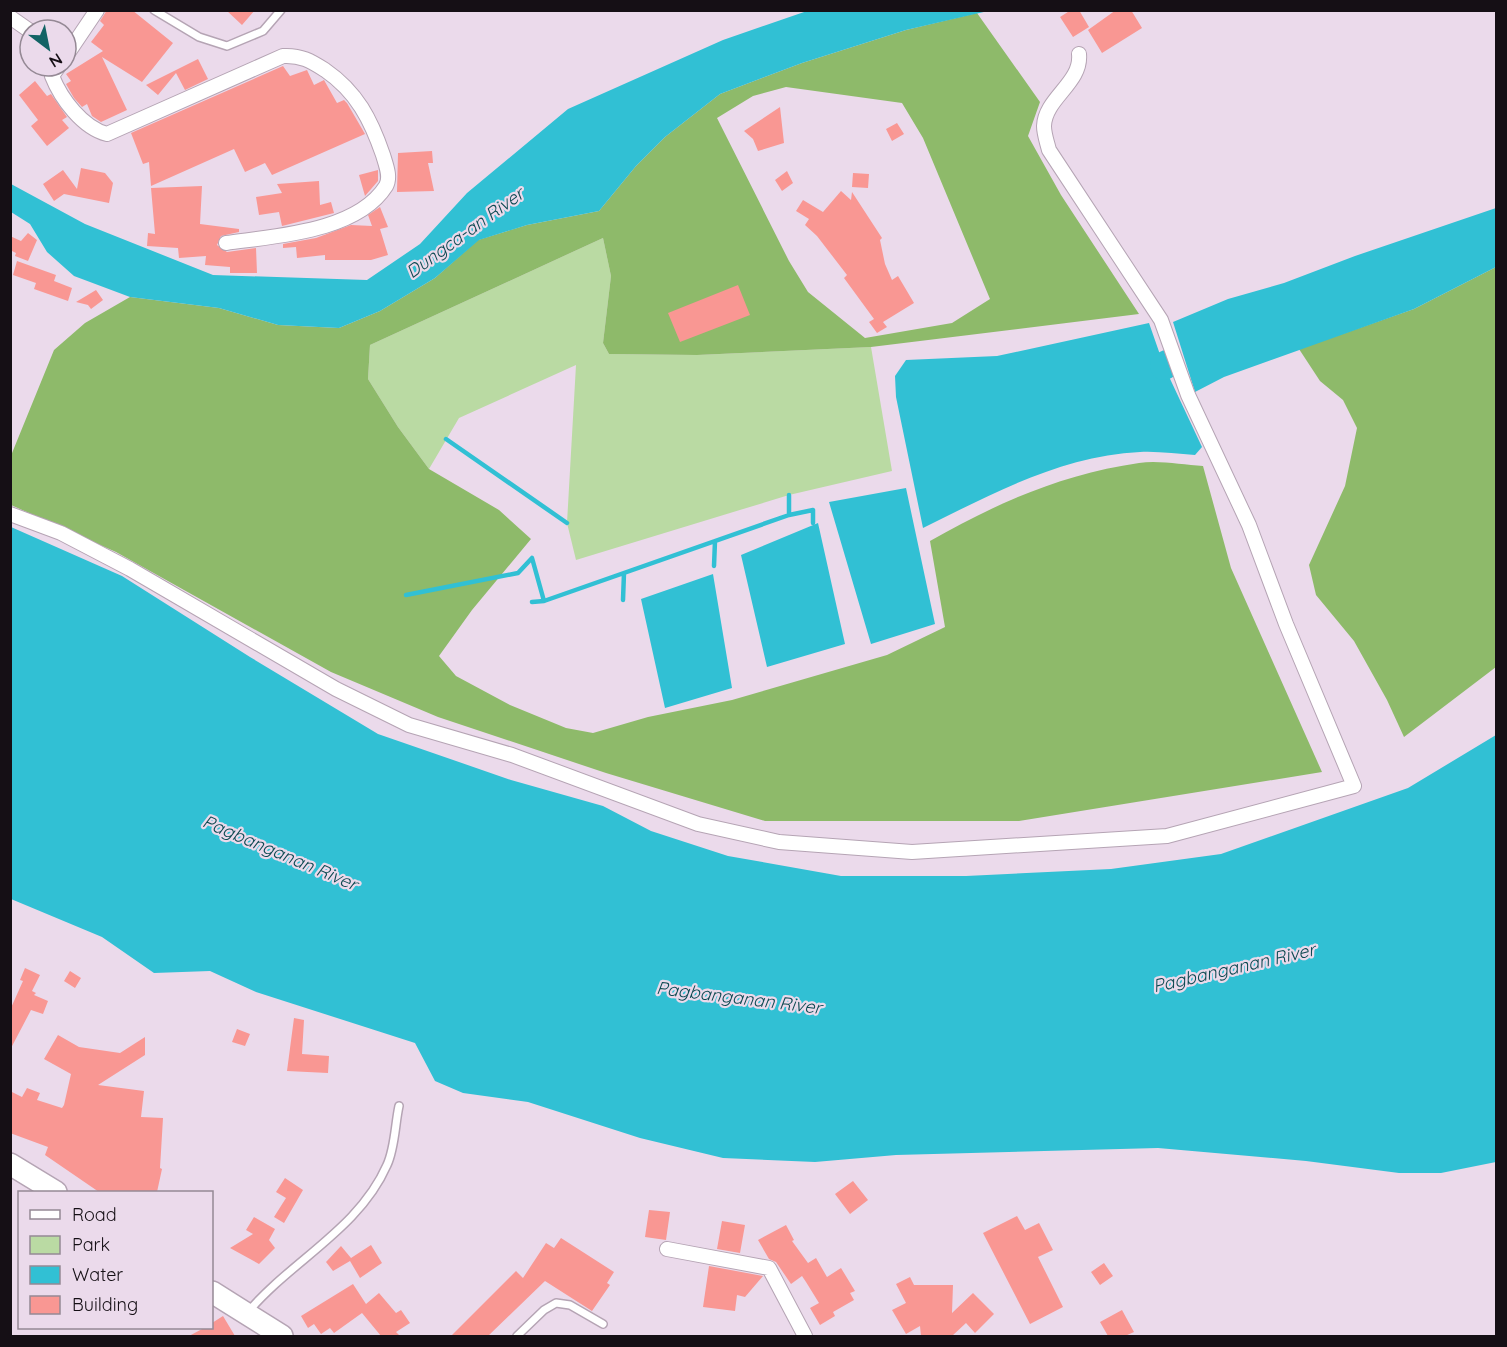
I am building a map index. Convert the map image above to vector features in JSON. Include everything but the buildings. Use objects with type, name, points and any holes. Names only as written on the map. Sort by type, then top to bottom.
[{"type":"main road","points":[[10,1164],[54,1191]]},
{"type":"main road","points":[[213,1293],[282,1336]]},
{"type":"street","points":[[78,38],[97,10]]},
{"type":"street","points":[[10,514],[61,533],[130,569],[336,689],[409,725],[512,755],[698,824],[779,842],[912,852],[1167,836],[1354,786],[1286,624],[1249,525],[1188,395],[1161,320],[1049,150],[1044,129],[1045,118],[1074,76],[1080,64],[1079,54]]},
{"type":"street","points":[[53,78],[56,86],[83,121],[97,132],[107,134],[283,56],[298,55],[340,80],[357,98],[374,129],[388,171],[387,184],[378,196],[340,222],[226,243]]},
{"type":"street","points":[[667,1249],[769,1268],[806,1336]]},
{"type":"lane","points":[[154,10],[199,37],[227,46],[263,31],[281,10]]},
{"type":"lane","points":[[247,1314],[267,1290],[341,1228],[370,1197],[389,1163],[399,1106]]},
{"type":"lane","points":[[517,1336],[544,1310],[556,1303],[570,1305],[603,1324]]},
{"type":"green space","points":[[977,13],[1040,102],[1028,136],[1061,195],[1139,314],[871,347],[697,355],[609,354],[603,343],[611,276],[603,238],[370,345],[368,379],[398,427],[429,469],[499,510],[531,539],[472,610],[439,656],[456,676],[510,705],[566,728],[593,733],[648,717],[732,700],[887,655],[945,627],[930,541],[980,514],[1031,492],[1083,474],[1147,462],[1203,466],[1231,568],[1322,772],[1019,821],[765,821],[606,773],[438,717],[331,672],[116,552],[11,505],[10,458],[54,350],[85,323],[130,297],[219,308],[278,325],[339,328],[380,311],[435,278],[478,240],[527,225],[599,211],[636,166],[665,137],[720,94],[802,63],[906,30]],"holes":[[[786,87],[902,103],[923,138],[990,299],[952,323],[865,338],[808,292],[789,261],[717,118],[753,96]]]},
{"type":"green space","points":[[603,238],[611,276],[603,343],[609,354],[697,355],[871,347],[892,471],[789,495],[576,560],[567,523],[576,365],[459,418],[429,469],[398,427],[368,379],[370,345]]},
{"type":"green space","points":[[1496,267],[1496,667],[1404,737],[1387,700],[1354,641],[1316,595],[1309,565],[1345,486],[1357,428],[1343,400],[1320,381],[1299,349],[1414,309]]},
{"type":"water","name":"Dungca-an River","points":[[807,11],[988,11],[906,30],[802,63],[720,94],[665,137],[636,166],[599,211],[527,225],[479,240],[435,278],[380,311],[339,328],[278,325],[219,308],[130,297],[74,276],[47,252],[30,224],[11,212],[11,184],[85,224],[213,275],[367,280],[420,244],[467,193],[568,109],[723,40]]},
{"type":"water","points":[[1496,208],[1496,267],[1414,309],[1224,377],[1195,392],[1173,322],[1228,299],[1284,283]]},
{"type":"water","points":[[1149,323],[1164,366],[1202,447],[1195,455],[1140,452],[1082,461],[1001,490],[923,528],[896,397],[895,376],[906,360],[997,356]]},
{"type":"water","points":[[906,488],[935,624],[871,644],[829,502]]},
{"type":"water","points":[[818,523],[845,644],[767,667],[741,555]]},
{"type":"water","name":"Pagbanganan River","points":[[11,527],[122,576],[378,734],[511,780],[603,806],[651,831],[728,856],[841,876],[966,876],[1111,869],[1221,854],[1408,788],[1496,735],[1496,1162],[1441,1173],[1399,1173],[1306,1161],[1158,1148],[896,1155],[815,1162],[723,1158],[640,1138],[528,1102],[463,1093],[435,1081],[415,1043],[256,992],[210,971],[154,973],[102,937],[11,899]]},
{"type":"water","points":[[713,574],[732,688],[665,708],[641,599]]},
{"type":"waterway","points":[[446,439],[567,523]]},
{"type":"waterway","points":[[406,595],[518,573],[532,558],[544,601],[789,515],[789,495]]},
{"type":"waterway","points":[[789,515],[813,510],[813,523]]},
{"type":"waterway","points":[[714,566],[715,541]]},
{"type":"waterway","points":[[623,600],[624,573]]},
{"type":"waterway","points":[[532,602],[544,601]]}]
